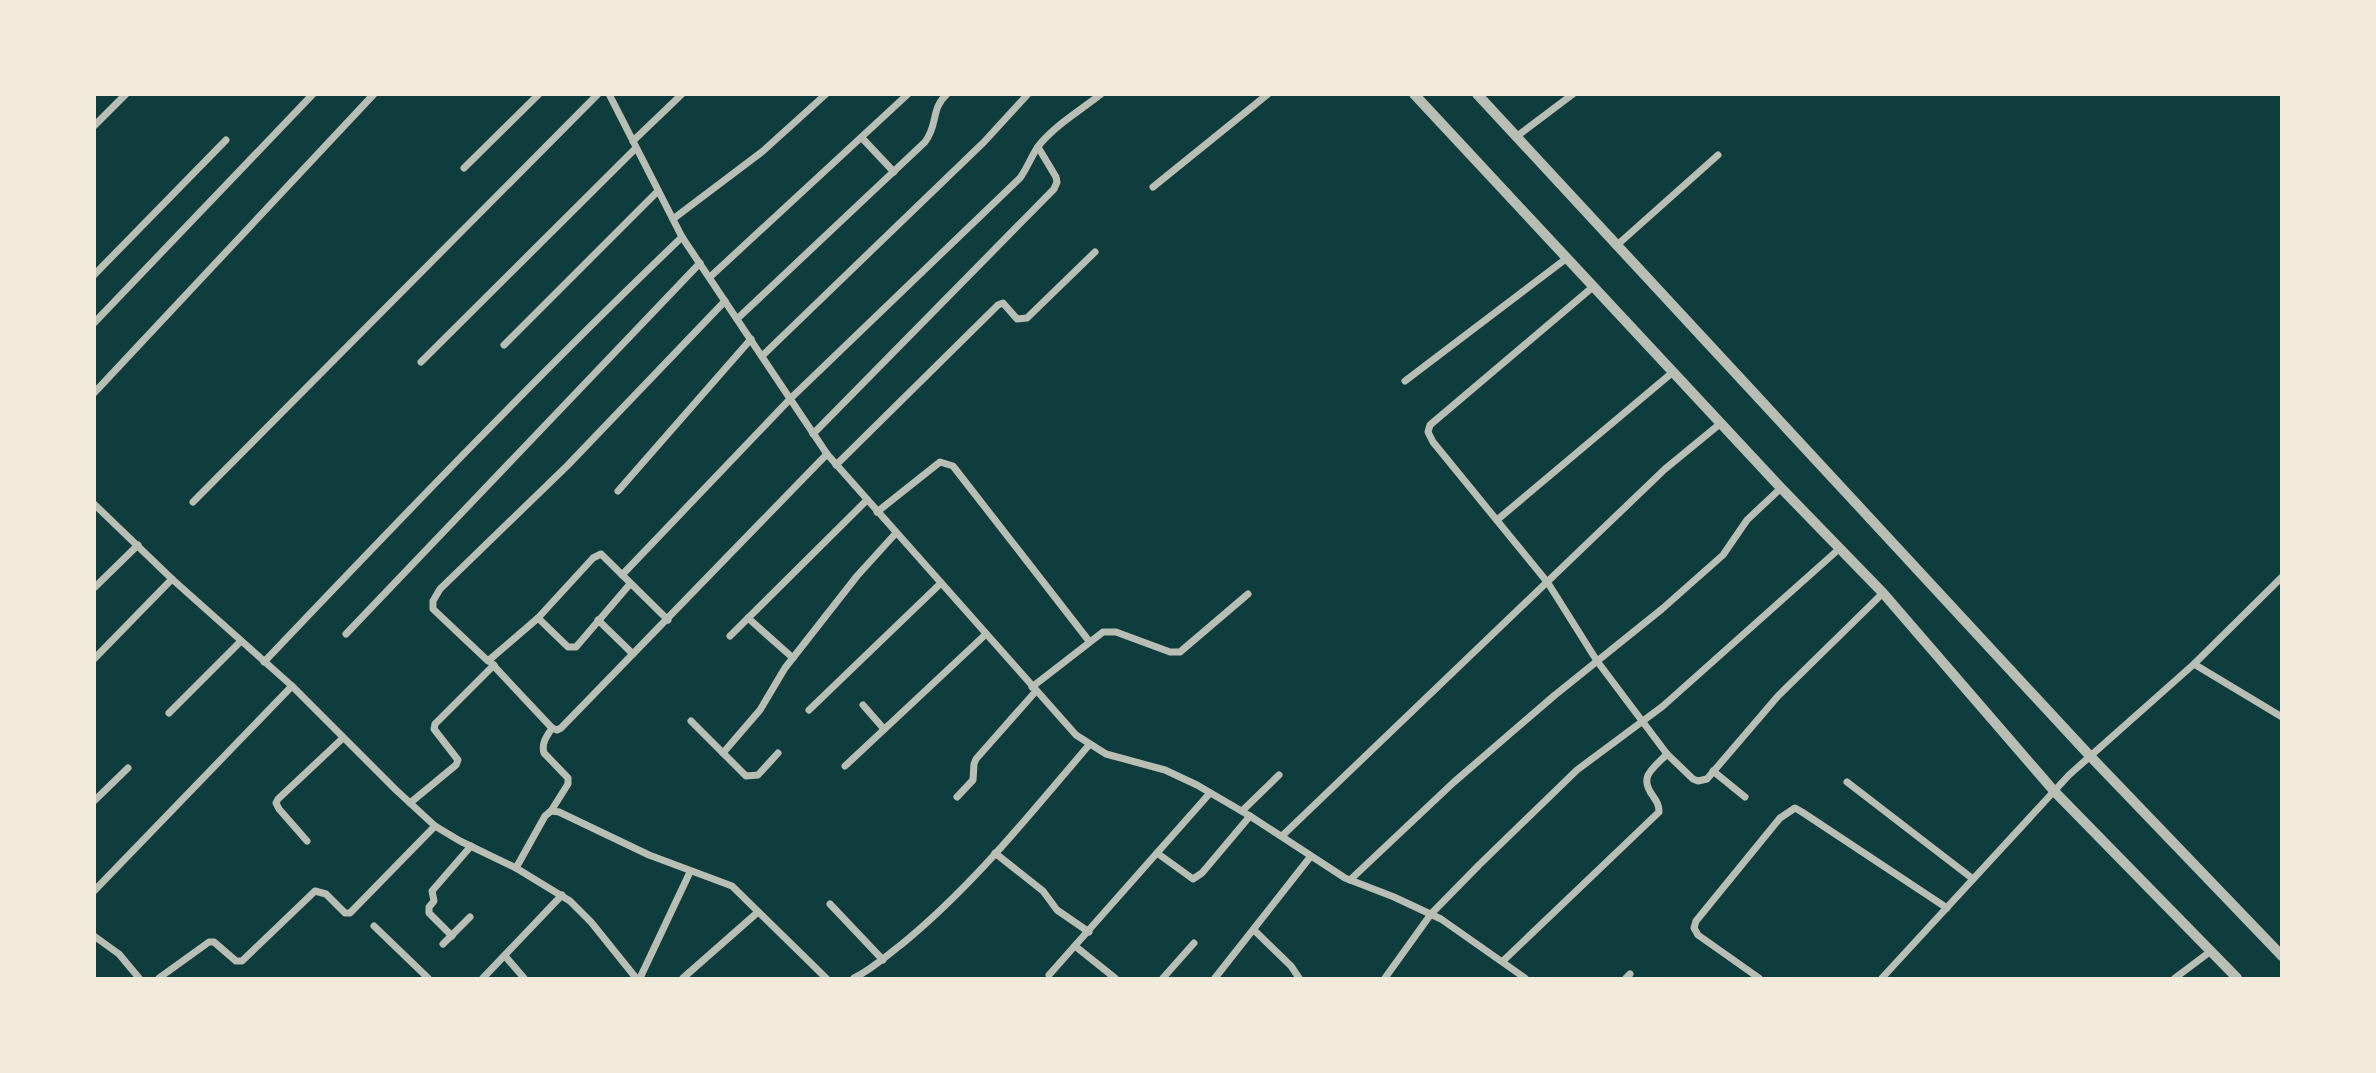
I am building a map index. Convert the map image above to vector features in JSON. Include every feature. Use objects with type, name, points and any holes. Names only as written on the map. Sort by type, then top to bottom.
[{"type":"street","points":[[94,126],[126,94]]},
{"type":"street","points":[[94,323],[313,94]]},
{"type":"street","points":[[94,393],[374,94]]},
{"type":"street","points":[[464,168],[539,94]]},
{"type":"street","points":[[193,502],[598,94]]},
{"type":"street","points":[[609,94],[682,237],[827,454],[1076,735],[1106,754],[1165,770],[1210,793],[1350,880],[1441,919],[1525,978]]},
{"type":"street","points":[[421,362],[682,94]]},
{"type":"street","points":[[673,219],[763,151],[826,94]]},
{"type":"street","points":[[710,277],[908,94]]},
{"type":"street","points":[[737,319],[931,134],[936,108],[947,94]]},
{"type":"street","points":[[762,356],[984,142],[1028,94]]},
{"type":"street","points":[[622,575],[791,398],[1020,178],[1038,147],[1051,132],[1101,94]]},
{"type":"street","points":[[1153,187],[1268,94]]},
{"type":"street","points":[[1414,94],[1883,593],[2054,791],[2237,978]]},
{"type":"street","points":[[1516,137],[1573,94]]},
{"type":"street","points":[[1483,97],[1516,137],[2086,760],[2281,956]]},
{"type":"street","points":[[862,138],[894,172]]},
{"type":"street","points":[[94,275],[226,140]]},
{"type":"street","points":[[813,434],[1054,189],[1056,177],[1038,147]]},
{"type":"street","points":[[1616,246],[1718,155]]},
{"type":"street","points":[[505,345],[658,191]]},
{"type":"street","points":[[264,662],[528,386],[682,237]]},
{"type":"street","points":[[836,465],[998,305],[1006,305],[1017,319],[1027,318],[1095,252]]},
{"type":"street","points":[[1405,381],[1567,258]]},
{"type":"street","points":[[346,634],[700,263]]},
{"type":"street","points":[[1594,286],[1430,425],[1428,432],[1433,442],[1548,583],[1597,661],[1667,754],[1698,781],[1707,779],[1778,696],[1883,593]]},
{"type":"street","points":[[726,301],[567,466],[440,589],[433,601],[433,609],[557,730],[668,620],[827,454]]},
{"type":"street","points":[[618,491],[751,339]]},
{"type":"street","points":[[1497,520],[1673,372]]},
{"type":"street","points":[[1282,836],[1665,469],[1721,423]]},
{"type":"street","points":[[877,512],[940,462],[953,466],[1089,641]]},
{"type":"street","points":[[1350,880],[1454,782],[1723,555],[1747,520],[1782,488]]},
{"type":"street","points":[[730,636],[867,500]]},
{"type":"street","points":[[94,504],[172,579],[292,686],[342,738],[435,826],[562,895],[591,922],[638,978],[690,872]]},
{"type":"street","points":[[723,753],[760,710],[785,667],[857,576],[896,533]]},
{"type":"street","points":[[94,588],[138,545]]},
{"type":"street","points":[[1385,978],[1431,914],[1577,770],[1663,706],[1839,549]]},
{"type":"street","points":[[410,803],[456,765],[458,760],[434,729],[435,724],[598,554],[668,620]]},
{"type":"street","points":[[1882,978],[2069,775],[2194,664],[2281,577]]},
{"type":"street","points":[[94,659],[172,579]]},
{"type":"street","points":[[809,710],[941,583]]},
{"type":"street","points":[[538,618],[568,647],[576,647],[630,584]]},
{"type":"street","points":[[957,797],[973,780],[976,759],[1034,689],[1089,641],[1103,632],[1116,632],[1170,652],[1180,652],[1248,594]]},
{"type":"street","points":[[748,618],[793,658]]},
{"type":"street","points":[[598,620],[633,654]]},
{"type":"street","points":[[845,766],[986,634]]},
{"type":"street","points":[[169,713],[241,641]]},
{"type":"street","points":[[2194,664],[2281,717]]},
{"type":"street","points":[[94,891],[292,686]]},
{"type":"street","points":[[863,705],[884,729]]},
{"type":"street","points":[[691,721],[746,776],[758,775],[778,753]]},
{"type":"street","points":[[516,868],[545,816],[568,784],[568,778],[544,753],[543,743],[552,728]]},
{"type":"street","points":[[307,841],[276,803],[342,738]]},
{"type":"street","points":[[854,978],[883,960],[944,907],[1089,745]]},
{"type":"street","points":[[1503,961],[1656,816],[1659,812],[1658,803],[1645,782],[1652,769],[1667,754]]},
{"type":"street","points":[[94,801],[128,768]]},
{"type":"street","points":[[1713,771],[1745,797]]},
{"type":"street","points":[[1242,811],[1279,775]]},
{"type":"street","points":[[1847,782],[1973,879]]},
{"type":"street","points":[[1049,975],[1210,793]]},
{"type":"street","points":[[1759,978],[1698,935],[1694,928],[1696,921],[1771,828],[1789,810],[1795,808],[1802,812],[1947,908]]},
{"type":"street","points":[[551,811],[559,812],[690,872],[732,886],[826,978]]},
{"type":"street","points":[[1157,853],[1193,878],[1202,873],[1250,816]]},
{"type":"street","points":[[159,978],[209,942],[214,942],[236,961],[242,961],[315,891],[326,894],[345,913],[351,913],[435,826]]},
{"type":"street","points":[[452,936],[429,913],[429,906],[435,901],[432,891],[471,846]]},
{"type":"street","points":[[995,853],[1043,891],[1056,910],[1089,932]]},
{"type":"street","points":[[1215,978],[1311,856]]},
{"type":"street","points":[[483,978],[562,895]]},
{"type":"street","points":[[830,904],[883,960]]},
{"type":"street","points":[[683,978],[758,912]]},
{"type":"street","points":[[443,944],[470,917]]},
{"type":"street","points":[[374,926],[428,978]]},
{"type":"street","points":[[1254,930],[1291,966],[1299,978]]},
{"type":"street","points":[[94,936],[119,954],[139,978]]},
{"type":"street","points":[[1163,978],[1194,943]]},
{"type":"street","points":[[1075,946],[1115,978]]},
{"type":"street","points":[[2175,978],[2211,951]]},
{"type":"street","points":[[505,956],[524,978]]}]
